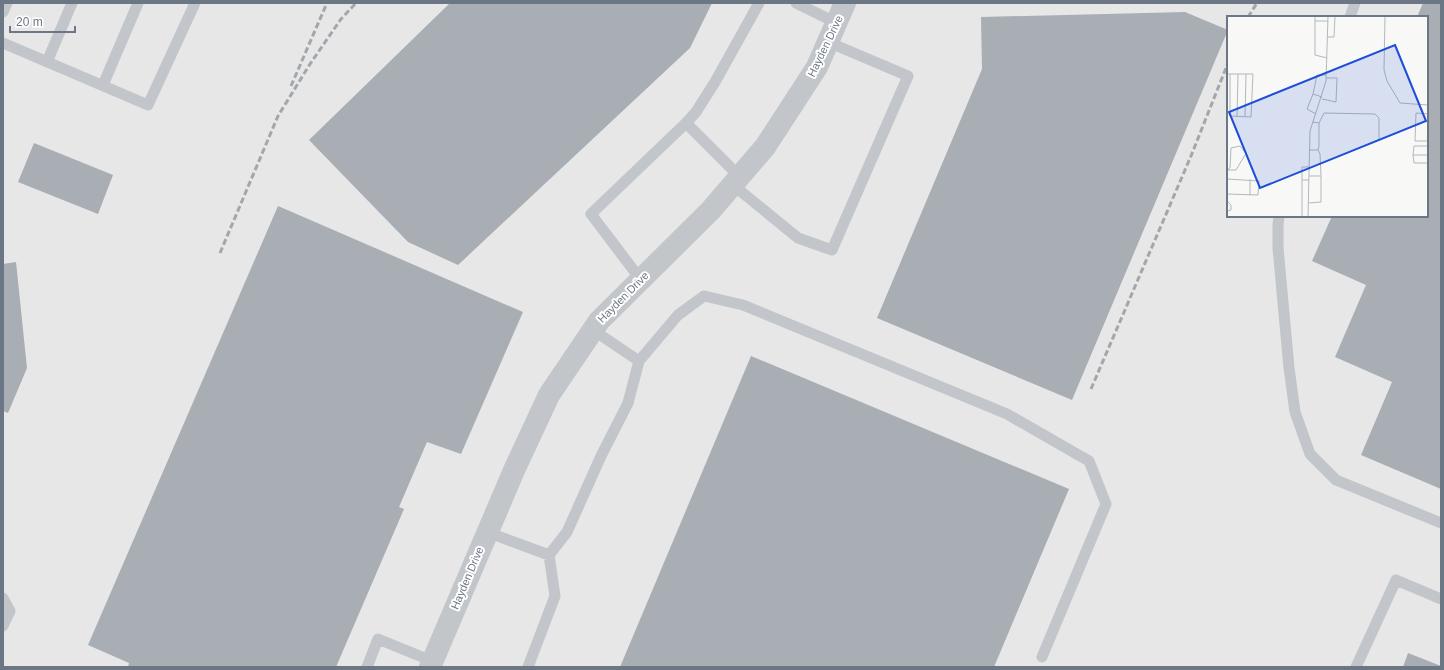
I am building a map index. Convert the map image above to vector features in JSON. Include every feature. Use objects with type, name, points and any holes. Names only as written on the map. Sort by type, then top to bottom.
[{"type":"street","name":"Hayden Drive","points":[[431,664],[514,468],[549,395],[599,321],[711,210],[765,147],[817,67],[846,3]]},
{"type":"lane","points":[[3,12],[7,3]]},
{"type":"lane","points":[[47,62],[72,3]]},
{"type":"lane","points":[[103,85],[138,3]]},
{"type":"lane","points":[[3,43],[148,105],[195,3]]},
{"type":"lane","points":[[641,280],[591,214],[696,112],[715,82],[759,3]]},
{"type":"lane","points":[[686,123],[737,181],[798,238],[832,250],[908,76],[832,32],[796,3]]},
{"type":"lane","points":[[1350,16],[1356,3]]},
{"type":"lane","points":[[1279,217],[1278,248],[1289,368],[1295,412],[1310,454],[1336,480],[1441,523]]},
{"type":"lane","points":[[528,667],[556,596],[549,555],[567,532],[601,456],[628,403],[639,361],[678,315],[704,296],[743,305],[1007,414],[1089,461],[1106,504],[1042,657]]},
{"type":"lane","points":[[593,330],[639,361]]},
{"type":"lane","points":[[487,532],[549,555]]},
{"type":"lane","points":[[1356,667],[1396,580],[1441,599]]},
{"type":"lane","points":[[3,598],[10,611],[3,626]]},
{"type":"lane","points":[[367,667],[378,639],[431,664]]},
{"type":"shaded area","points":[[3,3],[1441,3],[1441,667],[3,667]]},
{"type":"building","points":[[450,3],[712,3],[690,48],[458,265],[408,242],[309,140]]},
{"type":"building","points":[[1423,3],[1441,3],[1441,489],[1361,455],[1392,382],[1335,357],[1366,285],[1312,261],[1332,217],[1428,217],[1428,16],[1417,16]]},
{"type":"building","points":[[1185,12],[1227,30],[1072,400],[877,318],[982,69],[981,17]]},
{"type":"building","points":[[34,143],[113,175],[98,214],[18,182]]},
{"type":"building","points":[[278,206],[523,312],[461,454],[427,442],[399,507],[404,509],[336,667],[128,667],[129,663],[88,645]]},
{"type":"building","points":[[16,262],[27,368],[8,413],[3,411],[3,264]]},
{"type":"building","points":[[751,356],[1069,489],[994,667],[620,667]]},
{"type":"building","points":[[1408,653],[1441,666],[1441,667],[1403,667]]},
{"type":"railway","points":[[291,86],[327,3]]},
{"type":"railway","points":[[220,253],[278,116],[310,64],[341,19],[356,3]]},
{"type":"railway","points":[[1249,16],[1257,3]]},
{"type":"railway","points":[[1091,389],[1191,156],[1227,66]]}]
